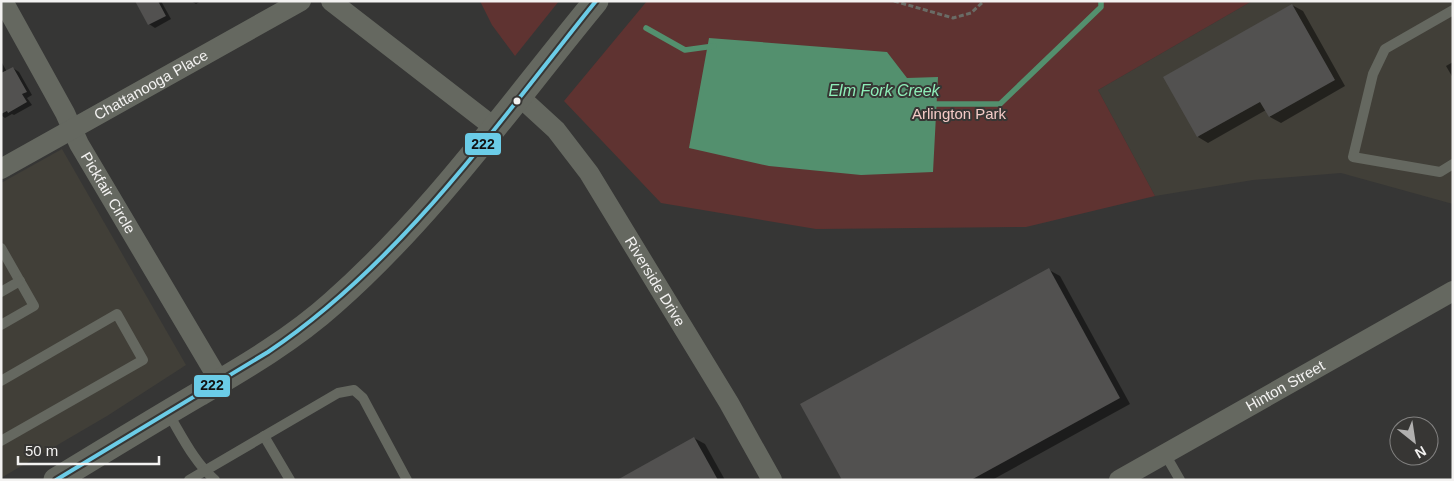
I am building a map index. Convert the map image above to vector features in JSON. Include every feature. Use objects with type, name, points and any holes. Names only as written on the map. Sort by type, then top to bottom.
[{"type":"street","name":"Pickfair Circle","points":[[3,1],[72,129],[220,382]]},
{"type":"street","name":"Chattanooga Place","points":[[1,169],[301,1]]},
{"type":"street","points":[[331,1],[495,128]]},
{"type":"street","points":[[56,480],[247,365],[303,327],[332,304],[413,225],[495,128],[596,1]]},
{"type":"street","name":"Riverside Drive","points":[[520,97],[556,130],[589,173],[729,402],[772,480]]},
{"type":"street","name":"Hinton Street","points":[[1119,480],[1453,292]]},
{"type":"lane","points":[[1453,10],[1385,49],[1373,74],[1353,157],[1440,172],[1453,164]]},
{"type":"lane","points":[[1,325],[34,306],[2,252]]},
{"type":"lane","points":[[1,292],[20,281]]},
{"type":"lane","points":[[1,381],[117,314],[143,360],[1,442]]},
{"type":"lane","points":[[190,480],[338,393],[354,390],[363,398],[407,480]]},
{"type":"lane","points":[[168,412],[204,471],[215,480]]},
{"type":"lane","points":[[264,436],[290,480]]},
{"type":"lane","points":[[1165,454],[1180,480]]},
{"type":"path","points":[[894,1],[953,18],[970,13],[984,1]]},
{"type":"shaded area","points":[[1252,1],[1453,1],[1453,204],[1341,173],[1253,180],[1155,196],[1098,90]]},
{"type":"shaded area","points":[[62,149],[186,365],[107,416],[1,478],[1,183]]},
{"type":"green space","points":[[480,1],[559,1],[515,56],[492,25]]},
{"type":"green space","name":"Arlington Park","points":[[647,1],[1252,1],[1098,90],[1155,196],[1026,227],[816,229],[661,203],[564,101]]},
{"type":"water","points":[[709,38],[887,52],[907,78],[938,77],[933,172],[861,175],[769,166],[689,148]]},
{"type":"building","points":[[135,1],[158,1],[166,16],[148,25]]},
{"type":"building","points":[[1292,4],[1335,80],[1269,117],[1260,102],[1197,137],[1163,77]]},
{"type":"building","points":[[13,67],[27,92],[22,94],[27,102],[8,113],[7,111],[1,114],[1,73]]},
{"type":"building","points":[[1049,268],[1120,398],[971,480],[842,480],[800,404]]},
{"type":"building","points":[[694,437],[718,480],[617,480]]},
{"type":"waterway","name":"Elm Fork Creek","points":[[931,104],[1000,104],[1101,7],[1101,1]]},
{"type":"waterway","name":"Elm Fork Creek","points":[[646,28],[685,50],[714,46]]},
{"type":"transit line","name":"222","points":[[56,480],[268,352],[316,316],[362,277],[445,189],[484,143],[596,1]]}]
